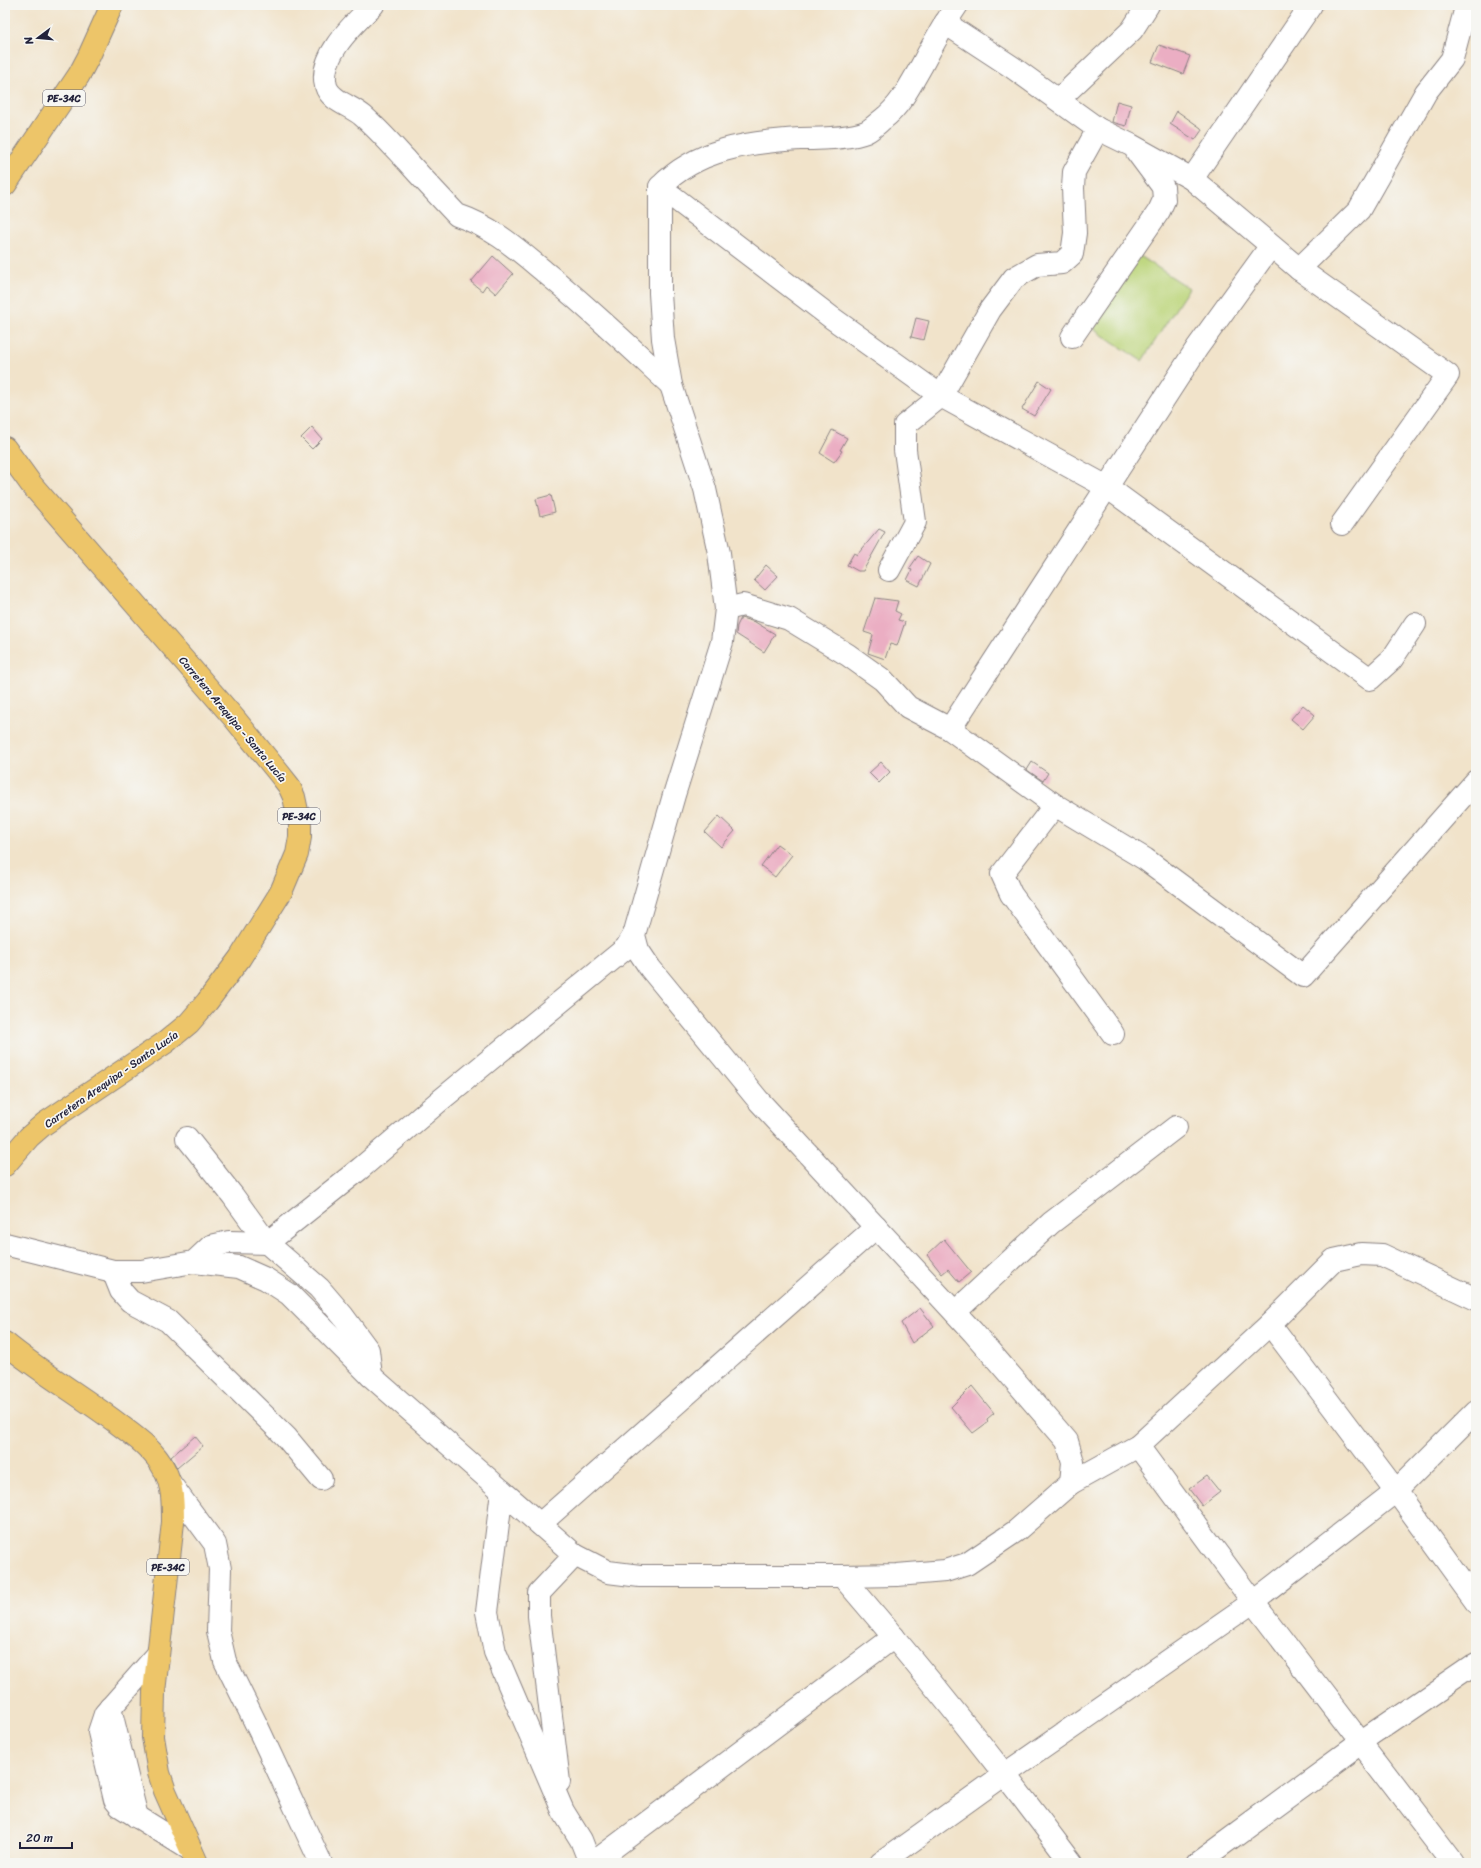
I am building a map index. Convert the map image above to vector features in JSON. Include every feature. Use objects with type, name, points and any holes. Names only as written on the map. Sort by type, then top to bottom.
[{"type":"main road","name":"PE-34C","points":[[5,185],[79,75],[112,5]]},
{"type":"main road","name":"Carretera Arequipa - Santa Lucía","points":[[5,448],[31,484],[234,718],[289,786],[298,814],[300,837],[297,854],[281,892],[240,958],[218,990],[189,1023],[151,1053],[44,1124],[29,1137],[5,1165]]},
{"type":"main road","name":"PE-34C","points":[[5,1343],[146,1445],[159,1460],[170,1482],[173,1502],[173,1522],[158,1654],[153,1718],[155,1754],[159,1773],[170,1805],[194,1856]]},
{"type":"street","points":[[373,5],[343,36],[330,56],[326,70],[326,85],[331,95],[359,113],[376,127],[457,215],[473,220],[499,235],[591,309],[671,385]]},
{"type":"street","points":[[194,1262],[211,1246],[229,1242],[267,1243],[361,1168],[437,1103],[626,948],[634,934],[674,795],[722,642],[726,609],[719,553],[705,489],[671,385],[663,338],[660,293],[660,187],[683,167],[713,152],[754,144],[831,138],[866,132],[884,118],[904,97],[944,23],[957,5]]},
{"type":"street","points":[[1059,99],[1132,30],[1148,5]]},
{"type":"street","points":[[1192,180],[1310,5]]},
{"type":"street","points":[[1299,270],[1359,210],[1426,92],[1452,59],[1466,7],[1464,5]]},
{"type":"street","points":[[944,23],[977,42],[1059,99],[1098,129],[1131,145],[1192,180],[1299,270],[1448,375],[1342,524]]},
{"type":"street","points":[[889,570],[915,522],[905,450],[905,425],[941,396],[990,310],[1014,278],[1037,265],[1062,263],[1072,254],[1075,233],[1073,188],[1074,172],[1098,129]]},
{"type":"street","points":[[1072,337],[1159,211],[1164,200],[1164,187],[1131,145]]},
{"type":"street","points":[[660,187],[832,318],[941,396],[1107,487],[1370,679],[1392,659],[1415,624]]},
{"type":"street","points":[[950,729],[1196,348],[1270,247]]},
{"type":"street","points":[[726,609],[743,605],[789,619],[848,655],[883,680],[908,707],[950,729],[1055,805],[1145,860],[1303,976],[1476,781]]},
{"type":"street","points":[[1055,805],[1002,874],[1011,894],[1113,1034]]},
{"type":"street","points":[[634,934],[638,950],[650,968],[718,1052],[759,1100],[955,1312],[1067,1441],[1073,1462],[1071,1483]]},
{"type":"street","points":[[955,1312],[1051,1223],[1176,1127]]},
{"type":"street","points":[[187,1138],[234,1196],[267,1243],[319,1288],[343,1316],[368,1350],[371,1376]]},
{"type":"street","points":[[540,1524],[876,1227]]},
{"type":"street","points":[[5,1244],[113,1271],[140,1271],[194,1262],[239,1267],[266,1279],[289,1294],[371,1376],[576,1555],[608,1572],[640,1576],[897,1575],[945,1571],[967,1564],[1016,1531],[1071,1483],[1138,1446],[1270,1324],[1334,1260],[1361,1254],[1382,1255],[1476,1299]]},
{"type":"street","points":[[113,1271],[121,1291],[130,1301],[168,1321],[286,1436],[321,1479]]},
{"type":"street","points":[[1270,1324],[1396,1491],[1476,1601]]},
{"type":"street","points":[[881,1863],[1005,1774],[1252,1602],[1396,1491],[1476,1411]]},
{"type":"street","points":[[1138,1446],[1252,1602],[1362,1742],[1453,1863]]},
{"type":"street","points":[[170,1482],[215,1544],[220,1569],[218,1630],[225,1661],[321,1863]]},
{"type":"street","points":[[502,1491],[487,1612],[495,1652],[563,1811],[581,1840],[590,1863]]},
{"type":"street","points":[[563,1811],[544,1665],[539,1616],[539,1593],[576,1555]]},
{"type":"street","points":[[842,1576],[894,1637],[1005,1774],[1072,1863]]},
{"type":"street","points":[[593,1863],[894,1637]]},
{"type":"street","points":[[158,1654],[105,1714],[99,1732],[115,1800],[120,1806],[194,1856]]},
{"type":"street","points":[[1197,1863],[1362,1742],[1476,1664]]},
{"type":"green space","points":[[1140,256],[1189,288],[1142,361],[1093,329]]},
{"type":"building","points":[[1159,45],[1190,56],[1183,74],[1152,62]]},
{"type":"building","points":[[1117,101],[1131,105],[1126,126],[1112,122]]},
{"type":"building","points":[[1177,111],[1201,128],[1202,130],[1195,140],[1170,124]]},
{"type":"building","points":[[493,256],[513,274],[496,294],[486,285],[482,291],[471,282]]},
{"type":"building","points":[[916,318],[929,321],[924,340],[911,337]]},
{"type":"building","points":[[1039,381],[1051,389],[1034,416],[1022,409]]},
{"type":"building","points":[[312,427],[322,439],[312,449],[301,438]]},
{"type":"building","points":[[832,430],[847,438],[840,450],[842,451],[834,462],[820,453]]},
{"type":"building","points":[[551,495],[555,512],[540,516],[536,499]]},
{"type":"building","points":[[879,529],[885,532],[863,571],[858,571],[847,565],[854,553],[857,555]]},
{"type":"building","points":[[918,556],[930,564],[919,586],[907,580],[912,570],[909,569]]},
{"type":"building","points":[[766,565],[778,576],[765,590],[754,580]]},
{"type":"building","points":[[875,598],[898,601],[895,611],[901,614],[898,620],[905,622],[897,646],[890,644],[885,659],[868,653],[873,635],[864,632]]},
{"type":"building","points":[[741,618],[755,622],[775,634],[764,652],[736,634],[737,626]]},
{"type":"building","points":[[1303,705],[1315,715],[1303,729],[1291,719]]},
{"type":"building","points":[[881,762],[890,772],[879,783],[869,773]]},
{"type":"building","points":[[1032,762],[1048,773],[1043,781],[1027,770]]},
{"type":"building","points":[[719,816],[735,831],[721,847],[705,832]]},
{"type":"building","points":[[777,844],[792,855],[775,877],[761,866]]},
{"type":"building","points":[[944,1239],[971,1272],[959,1282],[948,1269],[942,1274],[927,1255]]},
{"type":"building","points":[[920,1308],[934,1326],[912,1343],[901,1323]]},
{"type":"building","points":[[972,1386],[994,1413],[987,1419],[988,1422],[973,1433],[951,1407]]},
{"type":"building","points":[[195,1436],[203,1446],[177,1468],[171,1457]]},
{"type":"building","points":[[1207,1476],[1220,1492],[1202,1506],[1189,1489]]}]
